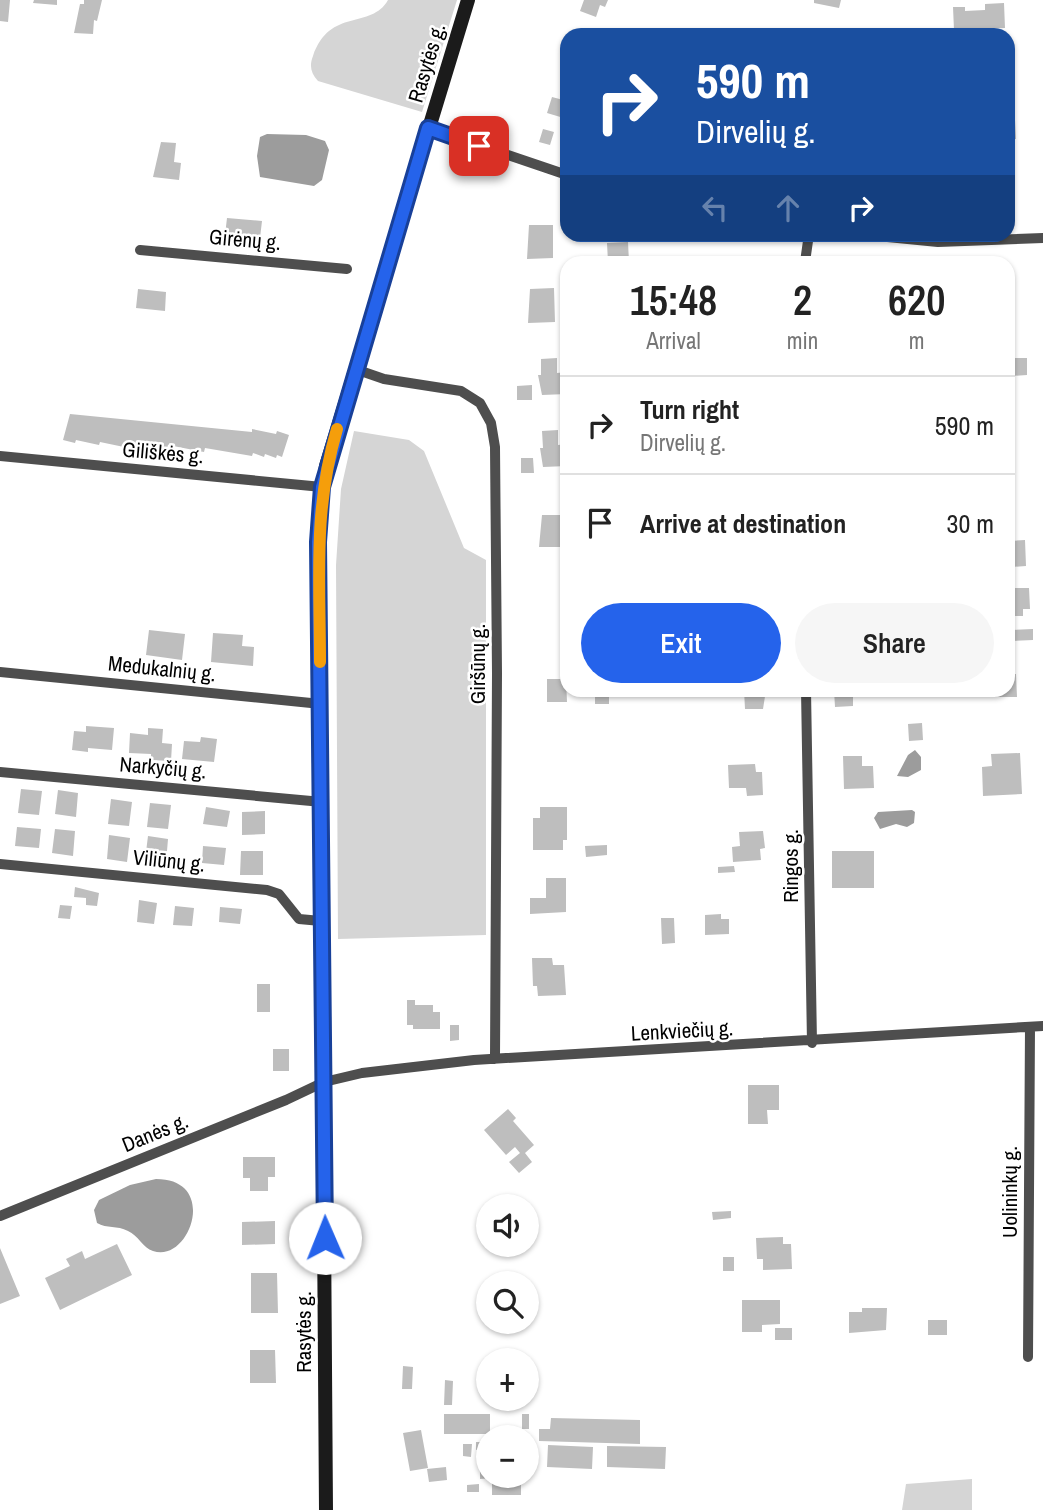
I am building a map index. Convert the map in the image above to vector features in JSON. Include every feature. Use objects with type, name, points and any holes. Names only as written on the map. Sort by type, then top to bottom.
[{"type":"main road","name":"Rasytės g.","points":[[326,1510],[318,542],[322,487],[355,369],[468,0]]},
{"type":"street","points":[[428,128],[560,173]]},
{"type":"street","points":[[1015,239],[1043,238]]},
{"type":"street","name":"Girėnų g.","points":[[140,250],[347,269]]},
{"type":"street","name":"Giršūnų g.","points":[[355,369],[384,379],[461,391],[480,403],[491,424],[495,447],[498,673],[495,1059]]},
{"type":"street","name":"Giliškės g.","points":[[0,456],[322,487]]},
{"type":"street","name":"Medukalnių g.","points":[[0,672],[321,704]]},
{"type":"street","name":"Ringos g.","points":[[806,697],[811,1043]]},
{"type":"street","name":"Narkyčių g.","points":[[0,772],[322,802]]},
{"type":"street","name":"Viliūnų g.","points":[[0,864],[267,890],[279,894],[299,919],[321,920]]},
{"type":"street","name":"Lenkviečių g.","points":[[324,1082],[362,1073],[495,1059],[811,1043],[1043,1026]]},
{"type":"street","name":"Uolininkų g.","points":[[1028,1357],[1030,1027]]},
{"type":"street","name":"Danės g.","points":[[0,1216],[286,1100],[324,1082]]},
{"type":"shaded area","points":[[388,0],[457,0],[422,112],[318,81],[311,69],[320,41],[330,31],[372,15]]},
{"type":"shaded area","points":[[267,134],[306,135],[325,141],[329,150],[322,180],[314,186],[260,177],[257,156],[260,137]]},
{"type":"shaded area","points":[[354,431],[409,440],[424,451],[464,548],[486,560],[486,935],[338,939],[336,565],[341,489]]},
{"type":"shaded area","points":[[915,750],[921,757],[921,770],[908,777],[897,776],[908,755]]},
{"type":"shaded area","points":[[878,812],[915,812],[914,823],[907,827],[896,824],[880,829],[874,818]]},
{"type":"shaded area","points":[[156,1179],[176,1183],[188,1192],[193,1205],[187,1234],[178,1245],[166,1252],[153,1251],[128,1231],[97,1223],[94,1210],[99,1200],[130,1185]]},
{"type":"shaded area","points":[[972,1479],[972,1510],[902,1510],[906,1484]]},
{"type":"building","points":[[0,0],[10,0],[8,22],[0,21]]},
{"type":"building","points":[[34,0],[57,0],[57,5],[33,3]]},
{"type":"building","points":[[84,0],[102,0],[97,21],[94,20],[93,34],[74,33],[80,4],[84,4]]},
{"type":"building","points":[[584,0],[608,0],[605,7],[600,5],[596,17],[580,11]]},
{"type":"building","points":[[814,0],[841,0],[839,8],[814,3]]},
{"type":"building","points":[[1004,3],[1005,28],[954,28],[953,7],[965,7],[965,11],[985,10],[985,4]]},
{"type":"building","points":[[552,97],[560,99],[560,117],[547,113]]},
{"type":"building","points":[[543,129],[554,132],[550,145],[539,142]]},
{"type":"building","points":[[161,142],[176,143],[174,162],[181,163],[179,180],[153,177]]},
{"type":"building","points":[[227,218],[262,221],[260,238],[225,235]]},
{"type":"building","points":[[529,225],[553,225],[553,258],[527,259]]},
{"type":"building","points":[[628,242],[629,256],[608,256],[607,243]]},
{"type":"building","points":[[554,288],[555,322],[528,323],[530,289]]},
{"type":"building","points":[[138,289],[166,292],[165,311],[136,308]]},
{"type":"building","points":[[557,358],[560,394],[542,395],[538,375],[541,375],[541,359]]},
{"type":"building","points":[[1015,358],[1027,358],[1027,375],[1015,376]]},
{"type":"building","points":[[532,385],[532,400],[517,400],[517,386]]},
{"type":"building","points":[[70,414],[252,432],[252,429],[276,434],[277,431],[289,435],[282,457],[277,455],[276,458],[265,454],[264,457],[253,453],[252,456],[205,448],[204,452],[168,445],[167,448],[149,446],[148,449],[125,444],[124,447],[100,442],[99,445],[76,440],[75,443],[63,440]]},
{"type":"building","points":[[558,430],[560,466],[543,467],[540,448],[543,448],[542,431]]},
{"type":"building","points":[[521,458],[533,458],[534,473],[521,473]]},
{"type":"building","points":[[542,515],[560,515],[560,547],[539,547]]},
{"type":"building","points":[[1025,540],[1026,566],[1015,567],[1015,541]]},
{"type":"building","points":[[1015,588],[1029,588],[1030,609],[1023,609],[1023,616],[1015,616]]},
{"type":"building","points":[[1033,629],[1033,640],[1015,641],[1015,630]]},
{"type":"building","points":[[149,630],[185,634],[182,660],[146,655]]},
{"type":"building","points":[[213,633],[243,635],[242,646],[254,647],[253,666],[211,662]]},
{"type":"building","points":[[1015,674],[1016,674],[1015,697]]},
{"type":"building","points":[[547,679],[560,679],[560,697],[567,697],[567,702],[547,702]]},
{"type":"building","points":[[595,697],[609,697],[609,704],[595,704]]},
{"type":"building","points":[[744,697],[765,697],[763,709],[745,709]]},
{"type":"building","points":[[834,697],[853,697],[853,706],[835,707]]},
{"type":"building","points":[[922,723],[923,740],[909,741],[908,724]]},
{"type":"building","points":[[86,726],[114,728],[112,750],[72,750],[74,731],[86,732]]},
{"type":"building","points":[[148,728],[163,729],[162,743],[172,744],[171,761],[151,760],[151,754],[129,753],[130,733],[148,735]]},
{"type":"building","points":[[201,737],[217,739],[214,762],[182,759],[184,741],[200,742]]},
{"type":"building","points":[[1020,753],[1022,794],[983,796],[982,767],[992,766],[991,754]]},
{"type":"building","points":[[843,756],[862,756],[862,766],[873,766],[874,788],[844,789]]},
{"type":"building","points":[[755,764],[756,772],[762,772],[763,795],[747,796],[746,788],[729,788],[728,765]]},
{"type":"building","points":[[21,789],[42,791],[39,815],[18,813]]},
{"type":"building","points":[[58,790],[78,793],[76,817],[55,814]]},
{"type":"building","points":[[111,799],[132,802],[129,826],[108,824]]},
{"type":"building","points":[[150,803],[171,805],[168,829],[147,827]]},
{"type":"building","points":[[206,807],[230,811],[227,827],[203,824]]},
{"type":"building","points":[[540,807],[567,807],[567,840],[563,840],[563,850],[533,850],[533,818],[540,818]]},
{"type":"building","points":[[265,811],[265,834],[242,835],[242,812]]},
{"type":"building","points":[[17,827],[41,829],[39,848],[15,846]]},
{"type":"building","points":[[55,829],[75,831],[73,856],[52,853]]},
{"type":"building","points":[[763,831],[765,848],[760,849],[761,860],[733,862],[732,847],[740,846],[739,832]]},
{"type":"building","points":[[109,835],[130,838],[127,862],[107,859]]},
{"type":"building","points":[[148,836],[168,839],[166,863],[145,860]]},
{"type":"building","points":[[607,845],[607,855],[586,857],[585,846]]},
{"type":"building","points":[[203,846],[226,848],[224,865],[202,863]]},
{"type":"building","points":[[241,851],[263,851],[263,875],[240,875]]},
{"type":"building","points":[[832,851],[874,851],[874,888],[832,888]]},
{"type":"building","points":[[734,866],[735,872],[718,873],[718,867]]},
{"type":"building","points":[[546,878],[566,878],[566,912],[530,914],[530,898],[546,898]]},
{"type":"building","points":[[75,887],[99,893],[97,906],[86,905],[86,898],[74,897]]},
{"type":"building","points":[[139,900],[157,903],[154,924],[137,922]]},
{"type":"building","points":[[60,905],[72,906],[70,919],[58,918]]},
{"type":"building","points":[[175,906],[194,908],[192,926],[173,925]]},
{"type":"building","points":[[220,907],[242,909],[240,924],[219,922]]},
{"type":"building","points":[[721,914],[721,919],[729,919],[729,934],[705,935],[705,915]]},
{"type":"building","points":[[661,918],[674,918],[675,943],[662,944]]},
{"type":"building","points":[[532,958],[552,958],[553,965],[564,965],[566,995],[538,996],[537,986],[533,986]]},
{"type":"building","points":[[257,984],[270,984],[270,1012],[257,1012]]},
{"type":"building","points":[[407,1000],[415,1000],[415,1005],[433,1005],[433,1012],[440,1012],[440,1029],[413,1029],[413,1025],[407,1025]]},
{"type":"building","points":[[450,1025],[459,1025],[459,1040],[450,1041]]},
{"type":"building","points":[[273,1049],[289,1049],[289,1071],[273,1071]]},
{"type":"building","points":[[748,1085],[779,1085],[779,1110],[767,1110],[768,1124],[748,1124]]},
{"type":"building","points":[[508,1109],[516,1118],[513,1121],[534,1145],[525,1153],[532,1162],[519,1173],[509,1162],[520,1153],[515,1147],[506,1155],[484,1130]]},
{"type":"building","points":[[243,1157],[275,1157],[275,1177],[268,1177],[268,1191],[250,1191],[250,1178],[243,1178]]},
{"type":"building","points":[[731,1211],[731,1218],[713,1220],[712,1212]]},
{"type":"building","points":[[275,1221],[275,1244],[242,1245],[242,1222]]},
{"type":"building","points":[[783,1237],[783,1244],[791,1244],[792,1269],[763,1270],[763,1259],[757,1259],[756,1238]]},
{"type":"building","points":[[117,1244],[132,1275],[60,1310],[45,1278],[70,1266],[66,1259],[82,1251],[85,1259]]},
{"type":"building","points":[[0,1248],[20,1296],[0,1304]]},
{"type":"building","points":[[723,1257],[734,1257],[734,1271],[723,1271]]},
{"type":"building","points":[[251,1273],[277,1273],[278,1313],[251,1313]]},
{"type":"building","points":[[742,1300],[780,1300],[780,1324],[762,1325],[762,1332],[742,1332]]},
{"type":"building","points":[[862,1308],[887,1308],[886,1330],[849,1333],[849,1312],[862,1312]]},
{"type":"building","points":[[928,1320],[947,1320],[947,1335],[928,1335]]},
{"type":"building","points":[[775,1328],[792,1328],[792,1340],[775,1340]]},
{"type":"building","points":[[250,1350],[275,1350],[276,1383],[250,1383]]},
{"type":"building","points":[[403,1366],[413,1367],[412,1389],[402,1389]]},
{"type":"building","points":[[445,1380],[453,1381],[452,1405],[444,1405]]},
{"type":"building","points":[[444,1414],[490,1414],[490,1425],[476,1425],[476,1434],[444,1434]]},
{"type":"building","points":[[522,1414],[529,1414],[529,1425],[522,1425]]},
{"type":"building","points":[[551,1418],[640,1420],[640,1444],[539,1441],[539,1429],[550,1429]]},
{"type":"building","points":[[421,1430],[428,1468],[410,1471],[403,1433]]},
{"type":"building","points":[[463,1444],[472,1444],[471,1457],[463,1456]]},
{"type":"building","points":[[548,1445],[593,1447],[592,1469],[547,1467]]},
{"type":"building","points":[[607,1446],[666,1447],[665,1469],[607,1467]]},
{"type":"building","points":[[446,1467],[447,1480],[429,1482],[427,1469]]},
{"type":"building","points":[[476,1484],[479,1492],[467,1492],[467,1485]]},
{"type":"building","points":[[492,1488],[521,1488],[521,1495],[492,1495]]},
{"type":"slow traffic","points":[[320,662],[319,512],[326,466],[337,429]]},
{"type":"route","points":[[325,1238],[318,542],[322,487],[352,376],[428,128],[479,146]]}]
